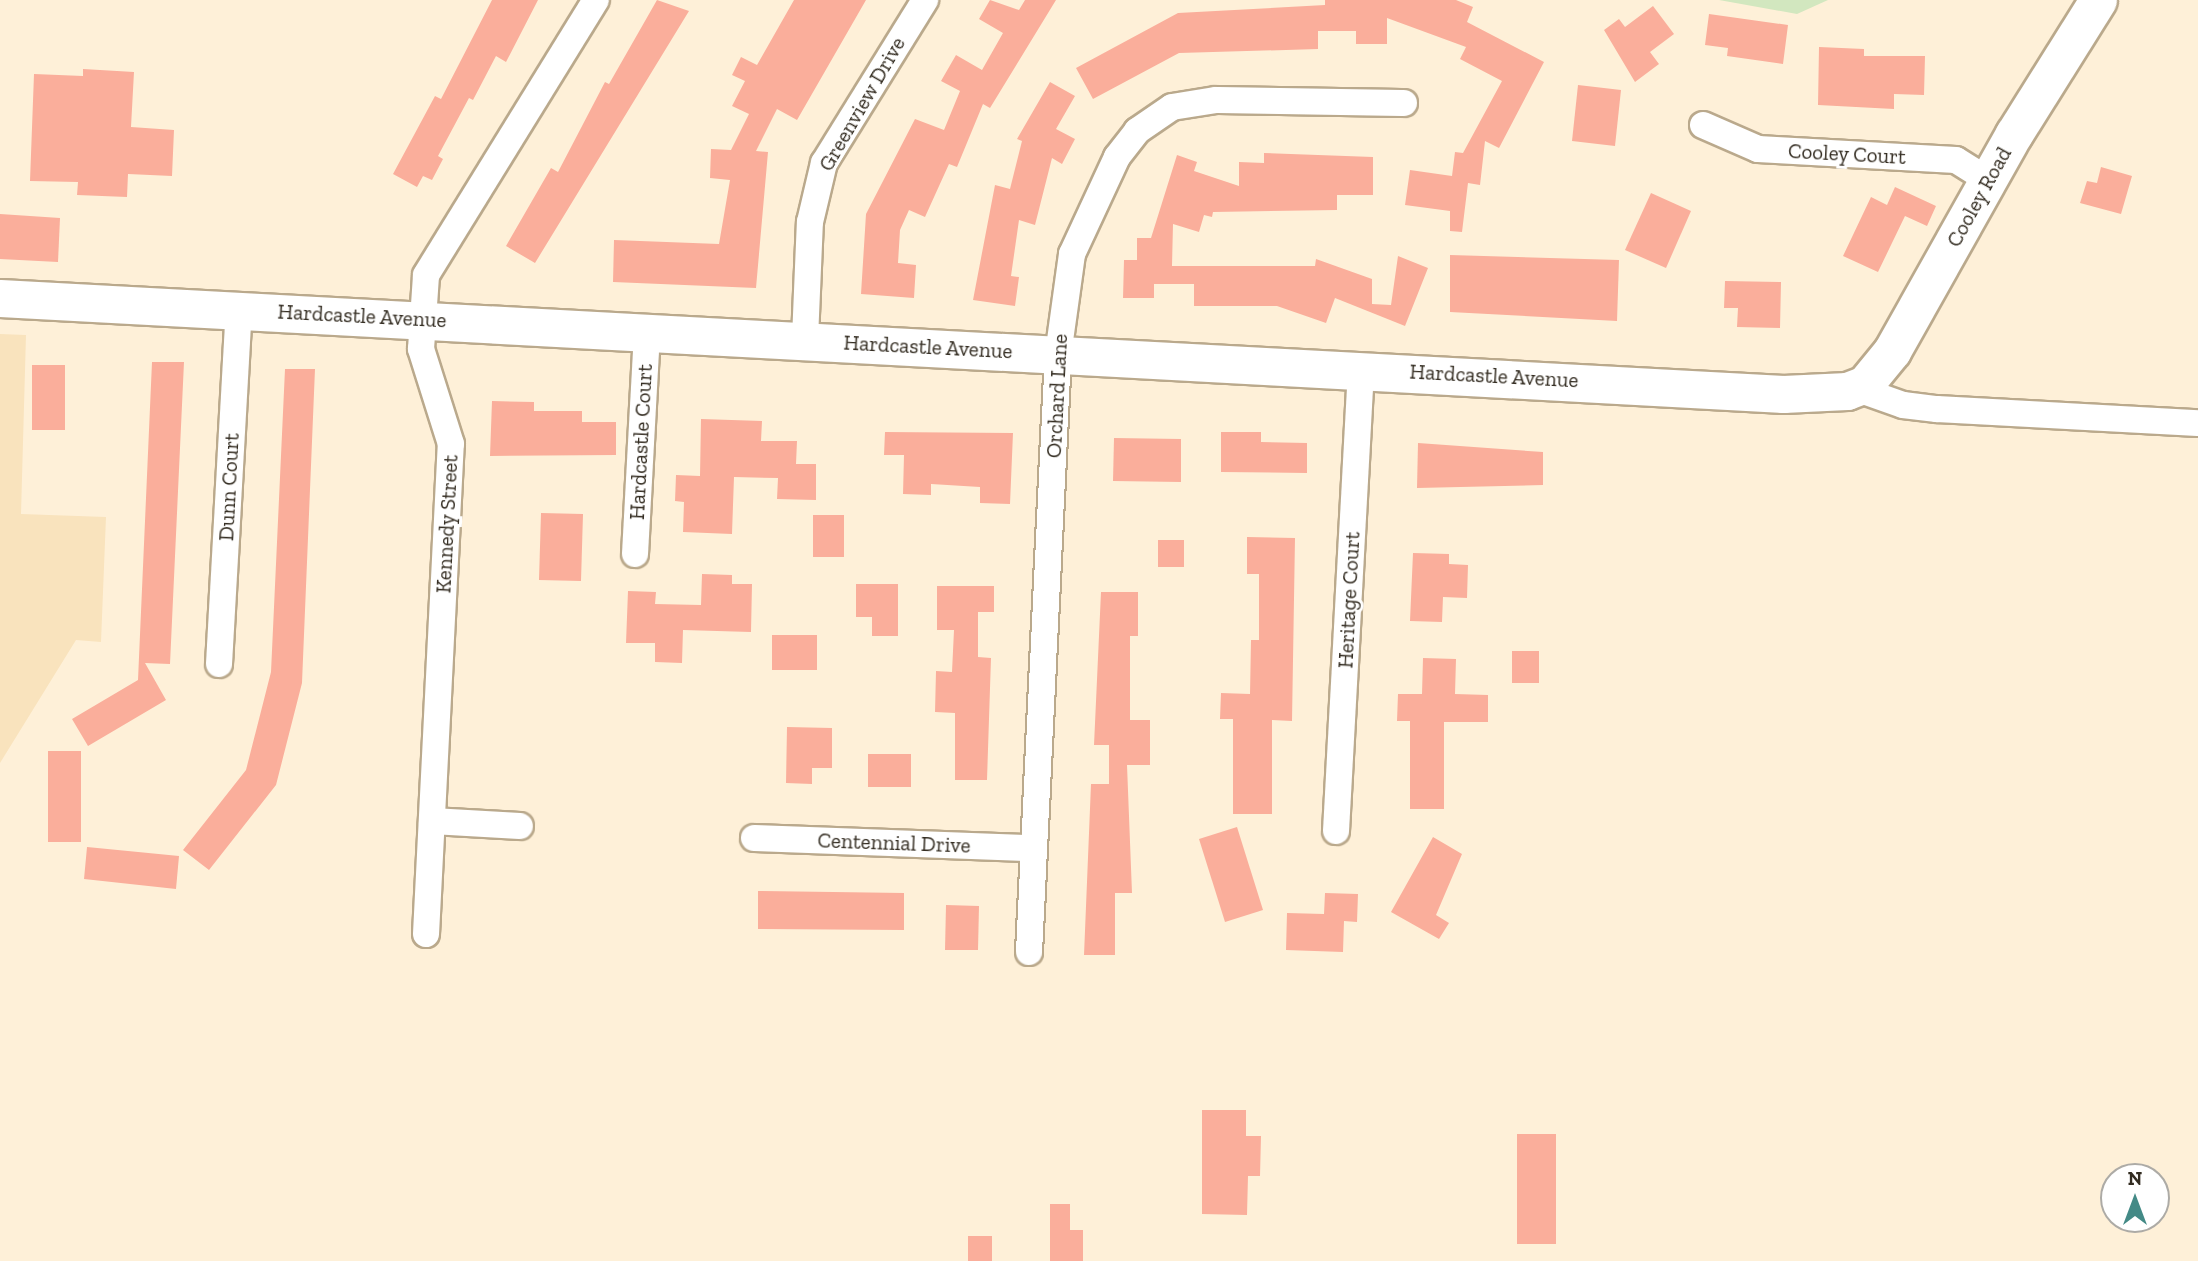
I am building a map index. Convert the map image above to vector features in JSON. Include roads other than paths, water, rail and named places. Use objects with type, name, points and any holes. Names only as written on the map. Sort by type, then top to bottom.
[{"type":"street","name":"Kennedy Street","points":[[426,934],[451,444],[428,380],[421,320],[429,266],[596,0]]},
{"type":"street","name":"Greenview Drive","points":[[805,339],[810,222],[824,163],[925,0]]},
{"type":"street","name":"Cooley Road","points":[[1855,388],[1892,351],[1989,181],[2098,0]]},
{"type":"street","name":"Orchard Lane","points":[[1029,952],[1058,355],[1072,254],[1117,157],[1137,131],[1172,107],[1216,100],[1404,103]]},
{"type":"street","name":"Cooley Court","points":[[1703,125],[1758,149],[1956,160],[1989,181]]},
{"type":"street","name":"Hardcastle Avenue","points":[[0,298],[647,330],[1783,394],[1855,388]]},
{"type":"street","name":"Dunn Court","points":[[219,664],[239,310]]},
{"type":"street","name":"Hardcastle Court","points":[[635,554],[647,330]]},
{"type":"street","name":"Heritage Court","points":[[1336,831],[1361,369]]},
{"type":"street","points":[[1855,388],[1903,405],[1937,409],[2198,424]]},
{"type":"street","points":[[432,821],[520,826]]},
{"type":"street","name":"Centennial Drive","points":[[754,838],[1033,848]]}]
